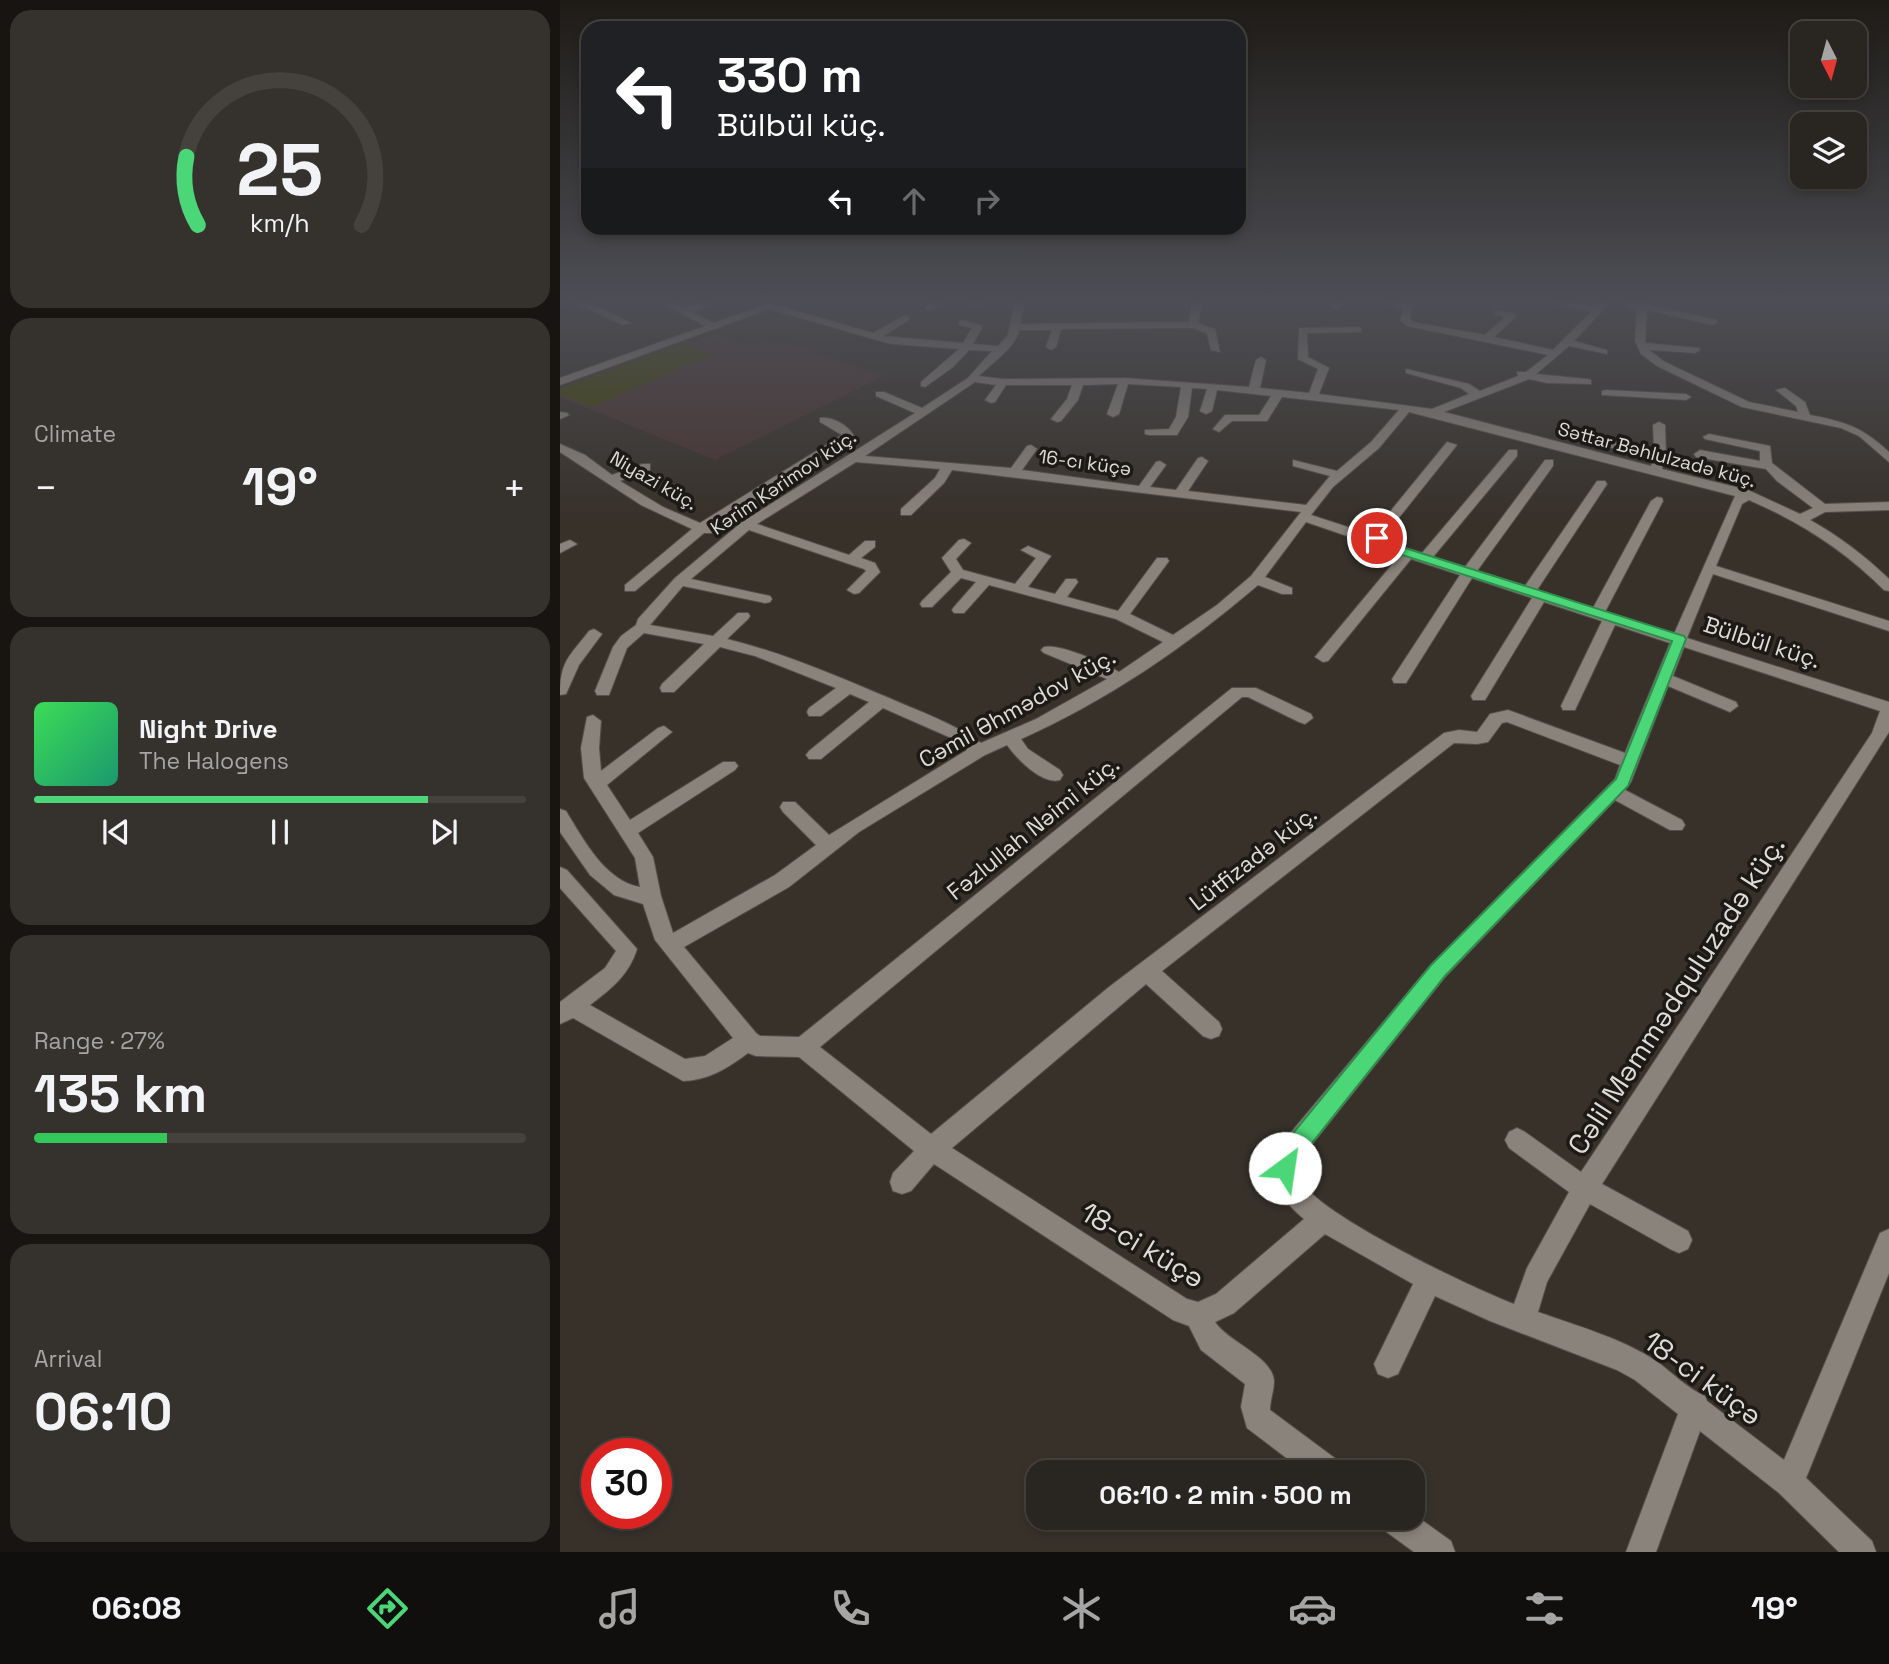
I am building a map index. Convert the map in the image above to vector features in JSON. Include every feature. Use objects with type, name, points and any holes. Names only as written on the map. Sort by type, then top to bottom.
[{"type":"street","points":[[560,382],[578,373]]},
{"type":"street","points":[[925,384],[937,373]]},
{"type":"street","name":"Kərim Kərimov küç.","points":[[603,691],[613,656],[629,636],[643,626],[646,617],[680,581],[732,536],[924,412],[973,379],[976,373]]},
{"type":"street","points":[[1254,390],[1258,373]]},
{"type":"street","points":[[1313,396],[1322,373]]},
{"type":"street","points":[[1416,373],[1465,386],[1476,393]]},
{"type":"street","points":[[1518,373],[1587,382]]},
{"type":"street","points":[[1434,413],[1455,400],[1515,382],[1529,373]]},
{"type":"street","points":[[1681,373],[1754,408],[1804,416],[1854,429],[1888,455]]},
{"type":"street","name":"Səttar Bəhlulzadə küç.","points":[[973,379],[1003,382],[1124,381],[1187,384],[1279,392],[1434,413],[1744,493],[1801,519],[1846,546],[1889,587]]},
{"type":"street","points":[[1113,414],[1124,381]]},
{"type":"street","points":[[991,400],[1003,382]]},
{"type":"street","points":[[1057,419],[1072,400],[1079,382]]},
{"type":"street","points":[[1149,432],[1173,433],[1182,417],[1187,384]]},
{"type":"street","points":[[1651,395],[1650,384],[1704,384]]},
{"type":"street","points":[[1206,411],[1213,386]]},
{"type":"street","points":[[1781,390],[1801,404],[1804,416]]},
{"type":"street","points":[[1219,429],[1229,417],[1263,419],[1279,392]]},
{"type":"street","points":[[1606,393],[1686,397]]},
{"type":"street","points":[[880,394],[905,407],[924,412]]},
{"type":"street","points":[[1728,410],[1738,402]]},
{"type":"street","name":"Cəmil Əhmədov küç.","points":[[671,944],[782,881],[853,827],[979,751],[1042,723],[1119,679],[1230,602],[1256,579],[1339,475],[1375,444],[1407,408]]},
{"type":"street","points":[[629,588],[701,528],[848,436],[848,433],[824,420]]},
{"type":"street","points":[[1656,470],[1660,456],[1658,425]]},
{"type":"street","points":[[1709,436],[1766,449],[1766,464]]},
{"type":"street","points":[[1606,444],[1660,456]]},
{"type":"street","name":"Bülbül küç.","points":[[1451,445],[1378,535],[1381,545],[1889,708]]},
{"type":"street","name":"Niyazi küç.","points":[[560,448],[579,456],[611,480],[701,528],[732,536]]},
{"type":"street","points":[[1014,471],[1031,449]]},
{"type":"street","points":[[1425,558],[1513,453]]},
{"type":"street","points":[[1700,454],[1766,464],[1822,508]]},
{"type":"street","name":"16-cı küçə","points":[[854,457],[1014,471],[1306,513],[1355,534]]},
{"type":"street","points":[[1180,494],[1202,461]]},
{"type":"street","points":[[1297,463],[1339,475]]},
{"type":"street","points":[[1400,679],[1468,573],[1549,463]]},
{"type":"street","points":[[1142,490],[1160,465]]},
{"type":"street","points":[[906,512],[940,480],[948,466]]},
{"type":"street","points":[[611,480],[646,467]]},
{"type":"street","points":[[1479,696],[1534,595],[1601,484]]},
{"type":"street","points":[[1323,1219],[1295,1195],[1287,1184],[1287,1157],[1438,971],[1622,782],[1708,568],[1736,503],[1744,493]]},
{"type":"street","points":[[1569,706],[1604,616],[1657,501]]},
{"type":"street","points":[[1801,519],[1822,508],[1889,506]]},
{"type":"street","points":[[747,525],[851,559],[873,569],[854,590]]},
{"type":"street","points":[[964,543],[949,558],[958,573],[1121,616],[1173,642]]},
{"type":"street","points":[[851,559],[870,544]]},
{"type":"street","points":[[1018,590],[1044,556],[1028,550]]},
{"type":"street","points":[[1323,657],[1409,553]]},
{"type":"street","points":[[1121,616],[1162,561]]},
{"type":"street","points":[[1708,568],[1889,626]]},
{"type":"street","points":[[927,604],[958,573]]},
{"type":"street","points":[[1256,579],[1287,591]]},
{"type":"street","points":[[680,581],[765,599]]},
{"type":"street","points":[[959,610],[985,581]]},
{"type":"street","points":[[1058,600],[1072,582]]},
{"type":"street","points":[[668,688],[743,616]]},
{"type":"street","points":[[643,626],[653,632],[752,650],[955,733],[979,751]]},
{"type":"street","points":[[560,690],[572,664],[594,634]]},
{"type":"street","points":[[1049,650],[1103,669],[1119,679]]},
{"type":"street","points":[[1663,678],[1730,706]]},
{"type":"street","points":[[814,712],[848,687]]},
{"type":"street","name":"Fəzlullah Nəimi küç.","points":[[803,1047],[1238,692],[1250,692],[1305,718]]},
{"type":"street","points":[[815,755],[881,701]]},
{"type":"street","name":"Cəlil Məmmədquluzadə küç.","points":[[1522,1319],[1536,1277],[1585,1188],[1880,734],[1889,708]]},
{"type":"street","name":"Lütfizadə küç.","points":[[902,1182],[932,1149],[1147,971],[1450,737],[1482,739],[1488,736],[1496,718],[1508,716],[1630,762]]},
{"type":"street","points":[[593,721],[590,768],[596,784],[644,857],[662,934],[748,1040],[757,1046],[803,1047]]},
{"type":"street","points":[[596,784],[664,732]]},
{"type":"street","points":[[1011,738],[1022,752],[1054,775]]},
{"type":"street","points":[[627,831],[729,766]]},
{"type":"street","points":[[1613,791],[1676,825]]},
{"type":"street","points":[[789,807],[828,846]]},
{"type":"street","points":[[560,816],[608,882],[642,897],[651,896]]},
{"type":"street","points":[[560,875],[626,949],[625,959],[617,970],[566,1010],[683,1070],[712,1067],[748,1040]]},
{"type":"street","points":[[1147,971],[1212,1028]]},
{"type":"street","name":"18-ci küçə","points":[[803,1047],[911,1135],[1182,1311],[1198,1315],[1225,1304],[1323,1219],[1429,1279],[1491,1308],[1623,1357],[1645,1370],[1695,1406],[1789,1483],[1861,1552]]},
{"type":"street","points":[[1517,1140],[1585,1188],[1679,1240]]},
{"type":"street","points":[[1789,1483],[1889,1242]]},
{"type":"street","points":[[1388,1364],[1429,1279]]},
{"type":"street","points":[[1198,1315],[1209,1341],[1254,1371],[1260,1380],[1255,1406],[1257,1418],[1313,1460]]},
{"type":"street","points":[[1641,1552],[1695,1406]]},
{"type":"street","points":[[1410,1530],[1440,1552]]},
{"type":"shaded area","points":[[597,373],[877,373],[884,376],[715,460],[560,397],[560,387]]},
{"type":"shaded area","points":[[600,373],[669,373],[592,407],[560,394],[560,388]]},
{"type":"route","points":[[1285,1168],[1287,1157],[1438,971],[1622,782],[1679,639],[1381,545],[1377,538]]}]
